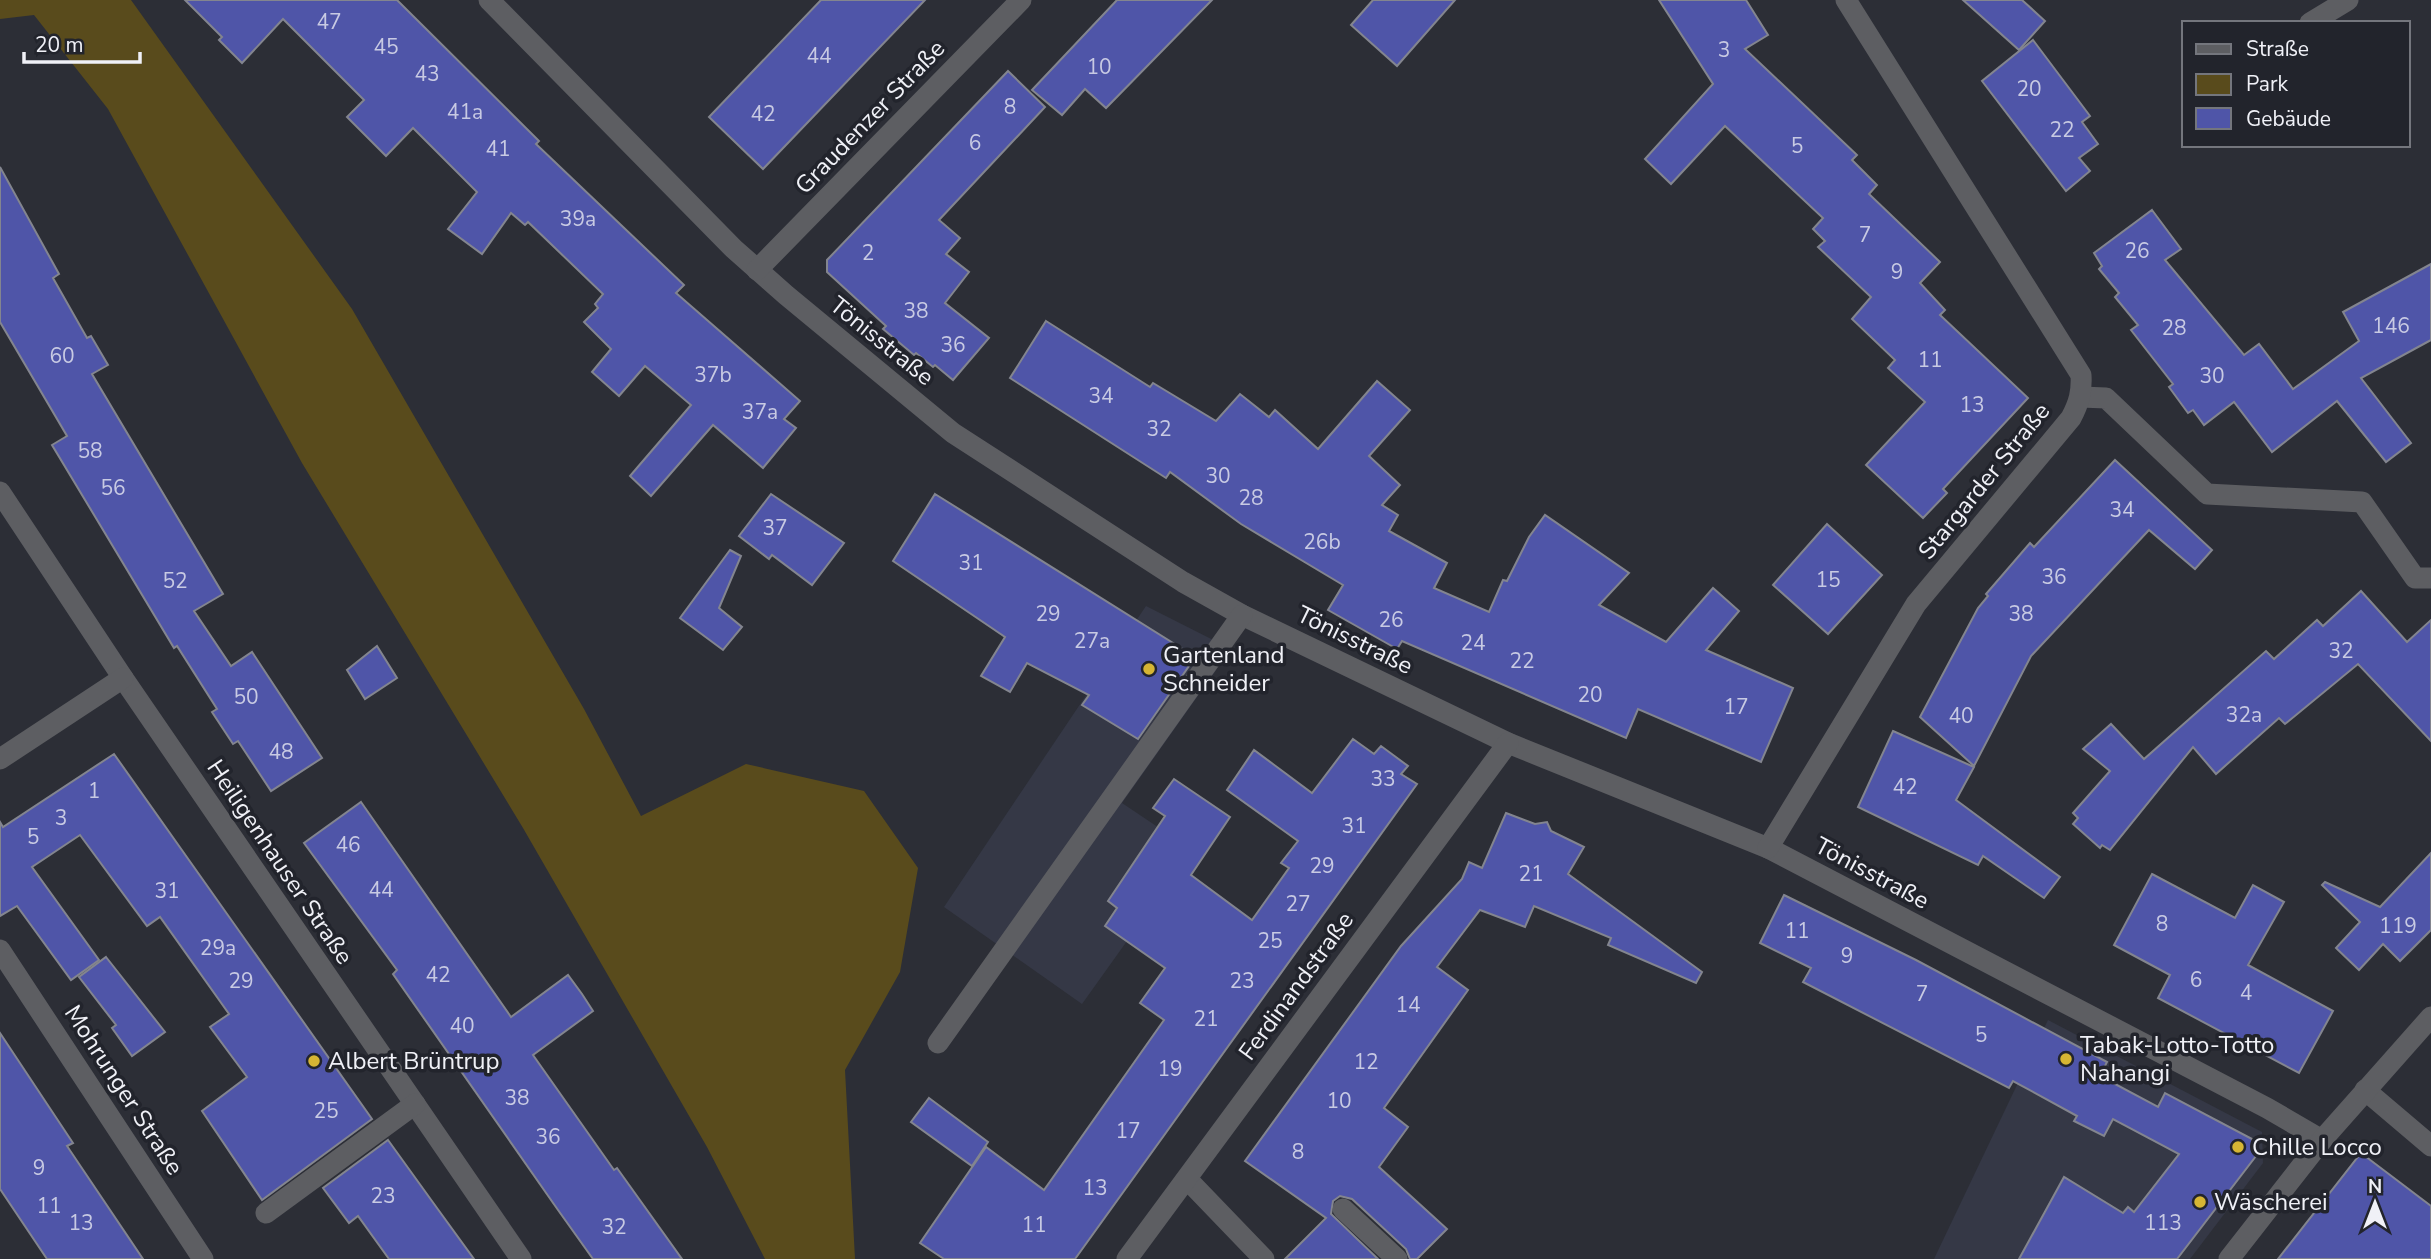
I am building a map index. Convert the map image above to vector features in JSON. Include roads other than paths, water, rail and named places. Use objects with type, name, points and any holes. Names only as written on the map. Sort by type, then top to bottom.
[{"type":"street","name":"Tönisstraße","points":[[489,0],[757,271],[953,433],[1183,582],[1242,615],[1508,743],[1768,848],[2267,1108],[2322,1140]]},
{"type":"street","name":"Graudenzer Straße","points":[[757,271],[1021,0]]},
{"type":"street","name":"Stargarder Straße","points":[[1768,848],[1916,604],[2071,418],[2081,397],[2081,375],[1846,0]]},
{"type":"street","points":[[2313,21],[2348,0]]},
{"type":"street","points":[[2081,397],[2106,398],[2207,494],[2362,502],[2415,578],[2431,578]]},
{"type":"street","name":"Heiligenhauser Straße","points":[[0,492],[123,678],[521,1259]]},
{"type":"street","points":[[938,1043],[1242,615]]},
{"type":"street","points":[[0,759],[123,678]]},
{"type":"street","name":"Ferdinandstraße","points":[[1127,1259],[1508,743]]},
{"type":"street","name":"Mohrunger Straße","points":[[0,950],[203,1259]]},
{"type":"street","points":[[2229,1259],[2322,1140],[2431,1017]]},
{"type":"street","points":[[2365,1090],[2431,1146]]},
{"type":"street","points":[[266,1213],[415,1104]]},
{"type":"street","points":[[1187,1179],[1264,1259]]},
{"type":"street","points":[[1343,1209],[1397,1259]]},
{"type":"place","name":"Gartenland Schneider","points":[[1149,669]]},
{"type":"place","name":"Tabak-Lotto-Totto Nahangi","points":[[2066,1059]]},
{"type":"place","name":"Albert Brüntrup","points":[[314,1061]]},
{"type":"place","name":"Chille Locco","points":[[2238,1147]]},
{"type":"place","name":"Wäscherei","points":[[2200,1202]]}]
